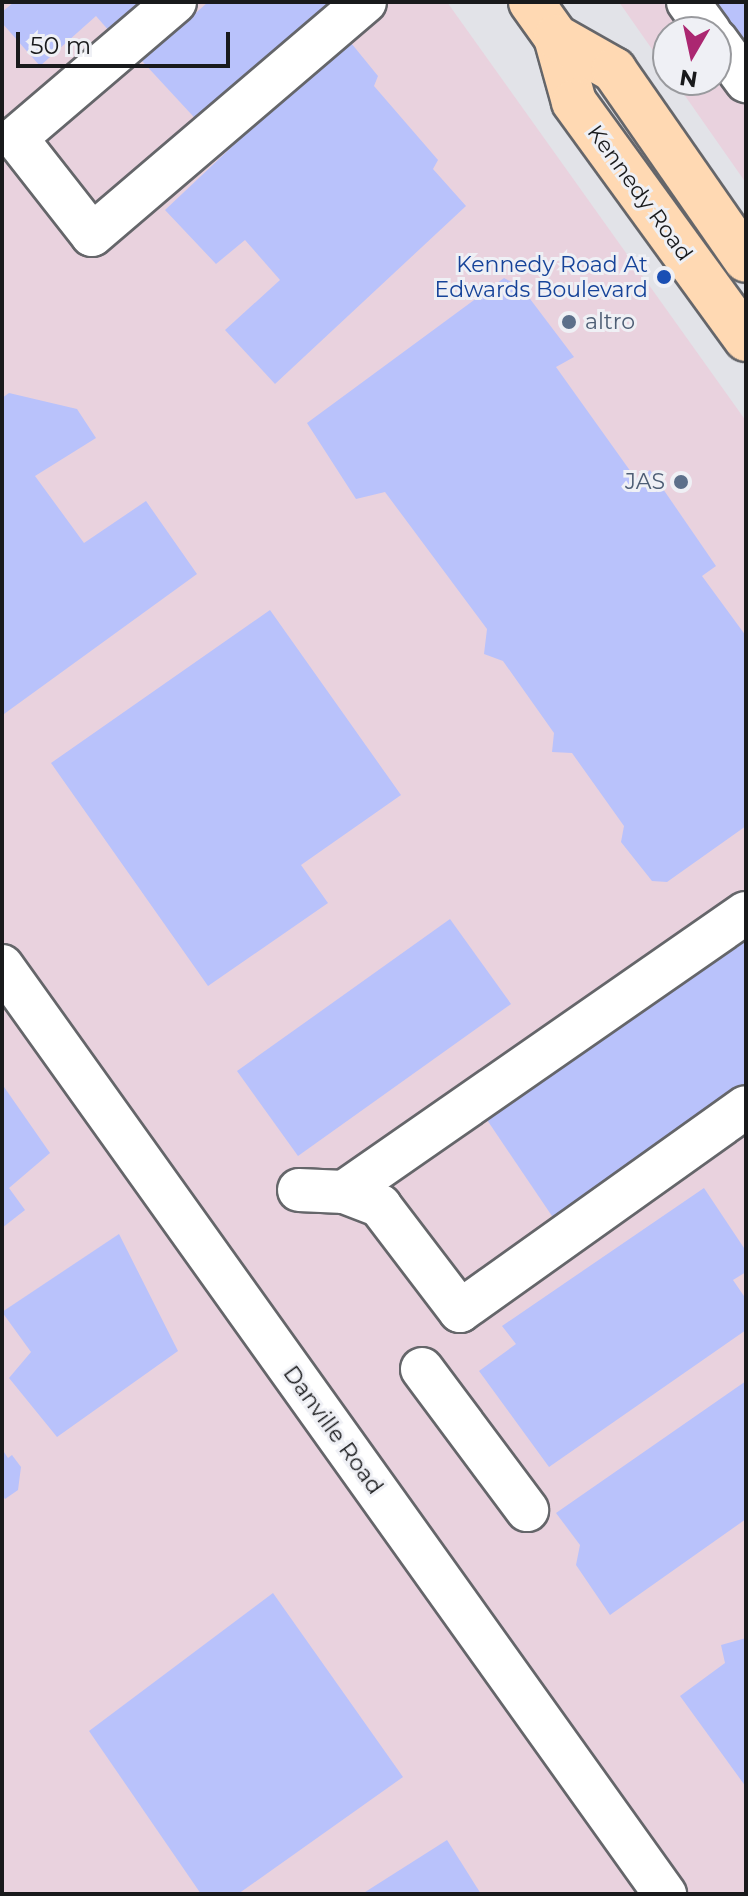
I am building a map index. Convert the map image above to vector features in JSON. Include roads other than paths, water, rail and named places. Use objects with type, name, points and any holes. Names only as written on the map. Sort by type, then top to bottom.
[{"type":"main road","name":"Kennedy Road","points":[[544,19],[614,70],[746,260]]},
{"type":"main road","name":"Kennedy Road","points":[[544,19],[574,102],[746,339]]},
{"type":"street","points":[[175,2],[9,130],[92,235],[365,2]]},
{"type":"street","points":[[732,62],[746,81]]},
{"type":"street","points":[[344,1192],[746,913]]},
{"type":"street","name":"Danville Road","points":[[2,966],[665,1894]]},
{"type":"street","points":[[299,1190],[344,1192],[380,1206],[460,1311],[746,1107]]},
{"type":"street","points":[[422,1369],[527,1510]]},
{"type":"place","name":"Kennedy Road At Edwards Boulevard","points":[[664,277]]},
{"type":"place","name":"altro","points":[[569,322]]},
{"type":"place","name":"JAS","points":[[681,482]]}]
